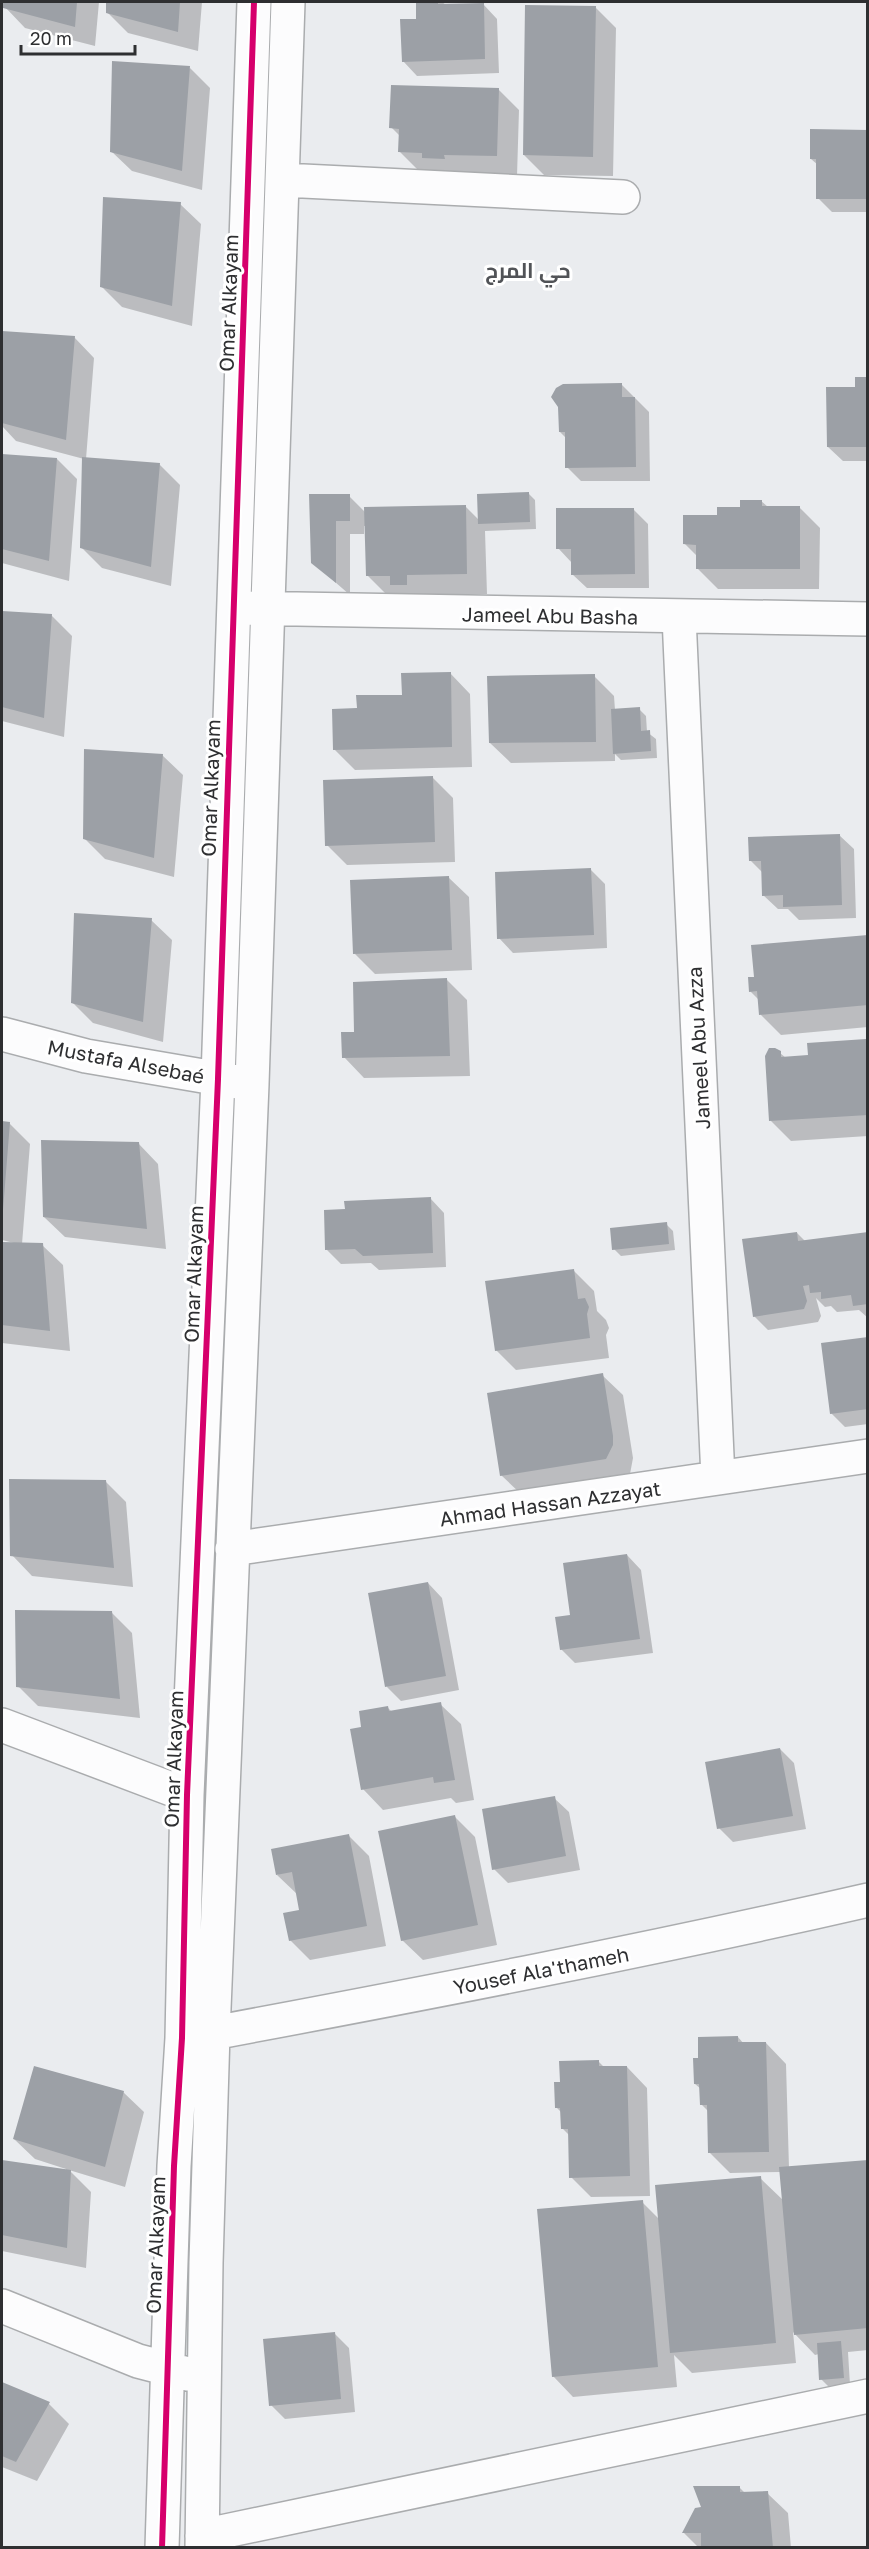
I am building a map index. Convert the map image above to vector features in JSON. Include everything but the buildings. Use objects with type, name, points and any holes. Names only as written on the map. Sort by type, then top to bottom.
[{"type":"street","name":"Omar Alkayam","points":[[162,2547],[174,2166],[182,2038],[187,1795],[218,1079],[254,2]]},
{"type":"street","points":[[288,2],[252,1084],[213,2033],[202,2542],[867,2396]]},
{"type":"street","points":[[283,180],[623,197]]},
{"type":"street","name":"Jameel Abu Basha","points":[[233,607],[867,620]]},
{"type":"street","name":"Jameel Abu Azza","points":[[679,617],[718,1478]]},
{"type":"street","name":"Mustafa Alsebaé","points":[[2,1034],[86,1056],[252,1084]]},
{"type":"street","name":"Ahmad Hassan Azzayat","points":[[232,1549],[867,1456]]},
{"type":"street","points":[[2,1725],[187,1795]]},
{"type":"street","name":"Yousef Ala'thameh","points":[[213,2033],[744,1929],[867,1900]]},
{"type":"street","points":[[2,2306],[138,2361],[168,2371],[204,2378]]},
{"type":"cycle path","points":[[162,2548],[174,2166],[182,2038],[187,1795],[218,1079],[254,2]]},
{"type":"district","name":"حي المرج","points":[[528,270]]}]
